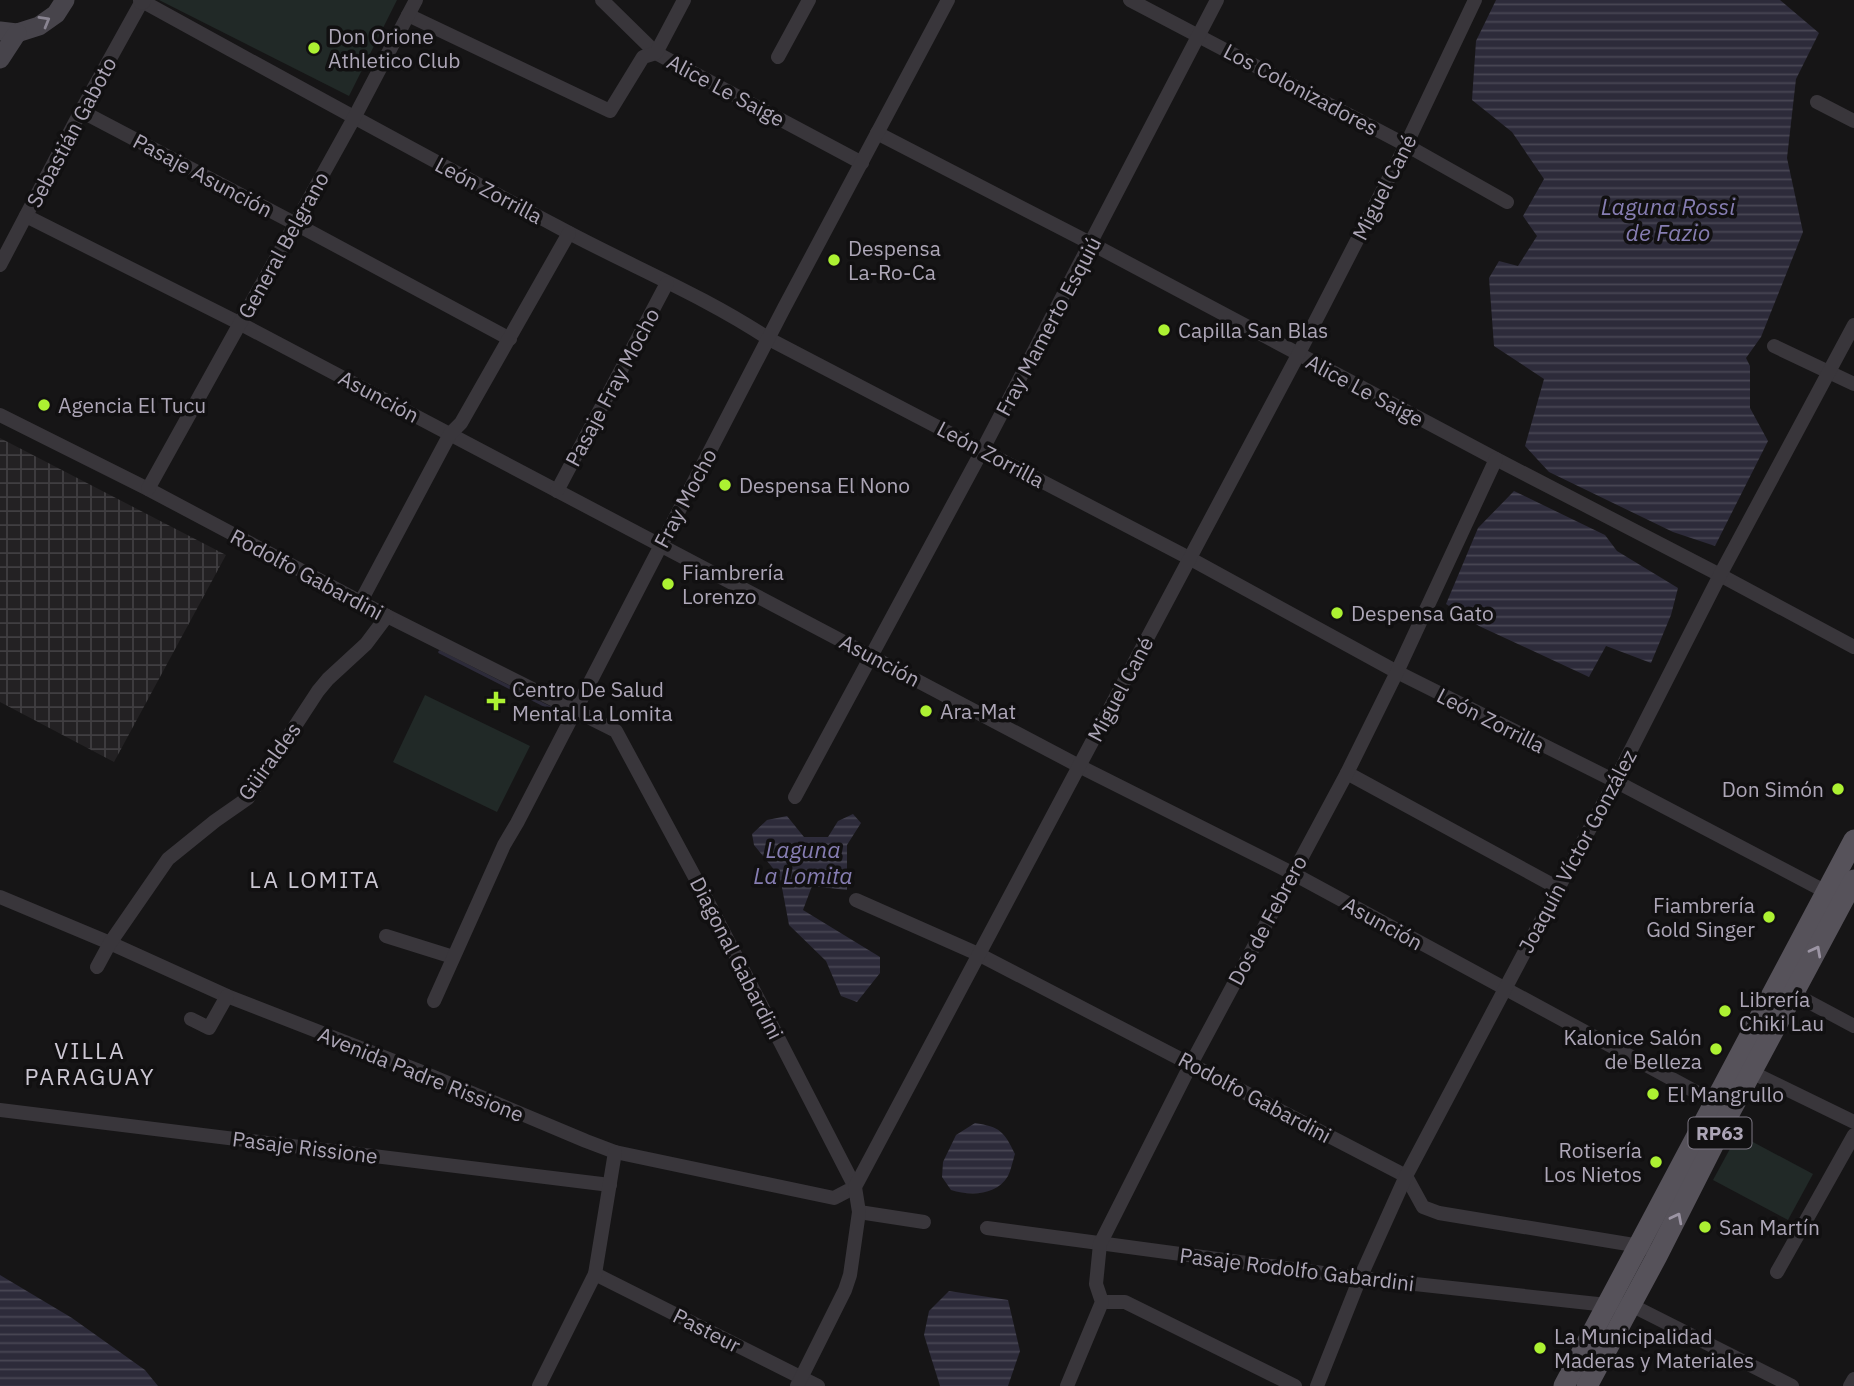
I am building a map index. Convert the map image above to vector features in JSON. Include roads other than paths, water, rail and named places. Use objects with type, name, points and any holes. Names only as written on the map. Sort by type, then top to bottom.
[{"type":"main road","points":[[0,59],[9,32],[39,26],[56,14],[65,0]]},
{"type":"main road","name":"RP63","points":[[1743,1068],[1794,994],[1851,852]]},
{"type":"main road","name":"RP63","points":[[1587,1386],[1631,1305],[1649,1251],[1743,1068],[1835,897],[1854,880]]},
{"type":"main road","name":"RP63","points":[[1564,1386],[1607,1305],[1649,1251]]},
{"type":"street","name":"Sebastián Gaboto","points":[[0,264],[142,0]]},
{"type":"street","name":"León Zorrilla","points":[[142,0],[354,118],[569,233],[740,319],[769,339],[1189,558],[1397,672],[1615,781],[1835,897]]},
{"type":"street","name":"General Belgrano","points":[[148,489],[354,118],[416,0]]},
{"type":"street","name":"Alice Le Saige","points":[[602,0],[656,53],[862,163]]},
{"type":"street","points":[[408,15],[610,111],[643,57],[656,53],[684,0]]},
{"type":"street","points":[[779,57],[809,0]]},
{"type":"street","name":"Fray Mocho","points":[[434,1001],[504,845],[948,0]]},
{"type":"street","name":"Los Colonizadores","points":[[1130,0],[1406,145],[1507,202]]},
{"type":"street","name":"Fray Mamerto Esquiú","points":[[795,797],[1092,244],[1217,0]]},
{"type":"street","name":"Miguel Cané","points":[[855,1187],[1298,355],[1406,145],[1475,0]]},
{"type":"street","points":[[1817,102],[1854,121]]},
{"type":"street","name":"Pasaje Asunción","points":[[81,111],[510,339]]},
{"type":"street","name":"Alice Le Saige","points":[[877,132],[1854,647]]},
{"type":"street","name":"Asunción","points":[[26,216],[239,323],[1079,765],[1292,873],[1723,1106]]},
{"type":"street","points":[[361,601],[450,434],[461,423],[569,233]]},
{"type":"street","name":"Pasaje Fray Mocho","points":[[557,491],[667,282]]},
{"type":"street","name":"Joaquín Víctor González","points":[[1317,1386],[1360,1278],[1406,1176],[1615,781],[1720,575],[1854,325]]},
{"type":"street","points":[[1774,346],[1854,384]]},
{"type":"street","name":"Rodolfo Gabardini","points":[[0,415],[615,731]]},
{"type":"street","name":"Dos de Febrero","points":[[1102,1302],[1096,1284],[1100,1244],[1191,1064],[1347,773],[1496,459]]},
{"type":"street","name":"Güiraldes","points":[[97,967],[110,943],[169,859],[248,798],[318,691],[366,643],[387,616]]},
{"type":"street","name":"Diagonal Gabardini","points":[[615,731],[705,896],[855,1187]]},
{"type":"street","points":[[1347,773],[1558,888]]},
{"type":"street","name":"Avenida Padre Rissione","points":[[0,897],[227,996],[614,1152],[834,1198],[855,1187]]},
{"type":"street","name":"Rodolfo Gabardini","points":[[856,900],[978,954],[1406,1176]]},
{"type":"street","points":[[386,936],[453,957]]},
{"type":"street","points":[[1794,994],[1854,1026]]},
{"type":"street","points":[[191,1019],[209,1028],[227,996]]},
{"type":"street","points":[[1743,1068],[1854,1122]]},
{"type":"street","name":"Pasaje Rissione","points":[[0,1110],[610,1185]]},
{"type":"street","points":[[1777,1272],[1854,1135]]},
{"type":"street","points":[[539,1386],[595,1274],[614,1152]]},
{"type":"street","points":[[1406,1176],[1423,1207],[1439,1213],[1649,1251]]},
{"type":"street","points":[[800,1382],[845,1290],[859,1212],[855,1187]]},
{"type":"street","points":[[859,1212],[924,1222]]},
{"type":"street","name":"Pasaje Rodolfo Gabardini","points":[[987,1228],[1360,1278],[1607,1305]]},
{"type":"street","name":"Pasteur","points":[[595,1274],[800,1382],[818,1386]]},
{"type":"street","points":[[1067,1386],[1102,1302],[1125,1302],[1295,1386]]},
{"type":"street","points":[[1607,1305],[1631,1305],[1792,1386]]},
{"type":"street","points":[[1850,1386],[1854,1379]]},
{"type":"water","name":"Laguna Rossi de Fazio","points":[[1496,0],[1780,0],[1819,33],[1796,79],[1787,158],[1803,232],[1761,337],[1746,358],[1750,366],[1750,408],[1768,441],[1715,546],[1673,532],[1549,472],[1525,446],[1544,379],[1494,346],[1489,278],[1499,261],[1518,266],[1537,236],[1523,216],[1544,179],[1512,132],[1472,100],[1476,41]]},
{"type":"water","points":[[1514,491],[1605,535],[1617,551],[1678,588],[1671,615],[1651,663],[1606,646],[1589,677],[1479,626],[1446,604],[1478,528]]},
{"type":"water","name":"Laguna La Lomita","points":[[853,814],[861,823],[847,845],[847,890],[812,886],[803,910],[880,957],[880,973],[857,1002],[841,996],[826,961],[789,925],[780,877],[754,845],[752,834],[767,820],[787,816],[804,837],[828,837],[838,821]]},
{"type":"water","points":[[975,1123],[1000,1131],[1008,1140],[1015,1154],[1010,1171],[1003,1183],[990,1191],[966,1193],[951,1190],[942,1177],[943,1162],[956,1135]]},
{"type":"water","points":[[0,1275],[72,1318],[145,1370],[158,1386],[0,1386]]},
{"type":"water","points":[[949,1291],[1008,1300],[1020,1351],[1008,1386],[940,1386],[924,1335],[929,1311]]},
{"type":"waterway","points":[[440,652],[554,710]]},
{"type":"place","name":"Don Orione Athletico Club","points":[[314,48]]},
{"type":"place","name":"Despensa La-Ro-Ca","points":[[834,260]]},
{"type":"place","name":"Capilla San Blas","points":[[1164,330]]},
{"type":"place","name":"Agencia El Tucu","points":[[44,405]]},
{"type":"place","name":"Despensa El Nono","points":[[725,485]]},
{"type":"place","name":"Fiambrería Lorenzo","points":[[668,584]]},
{"type":"place","name":"Despensa Gato","points":[[1337,613]]},
{"type":"place","name":"Centro De Salud Mental La Lomita","points":[[496,701]]},
{"type":"place","name":"Ara-Mat","points":[[926,711]]},
{"type":"place","name":"Don Simón","points":[[1838,789]]},
{"type":"place","name":"Fiambrería Gold Singer","points":[[1769,917]]},
{"type":"place","name":"Librería Chiki Lau","points":[[1725,1011]]},
{"type":"place","name":"Kalonice Salón de Belleza","points":[[1716,1049]]},
{"type":"place","name":"El Mangrullo","points":[[1653,1094]]},
{"type":"place","name":"Rotisería Los Nietos","points":[[1656,1162]]},
{"type":"place","name":"San Martín","points":[[1705,1227]]},
{"type":"place","name":"La Municipalidad Maderas y Materiales","points":[[1540,1348]]},
{"type":"district","name":"LA LOMITA","points":[[315,879]]},
{"type":"district","name":"VILLA PARAGUAY","points":[[90,1063]]}]
